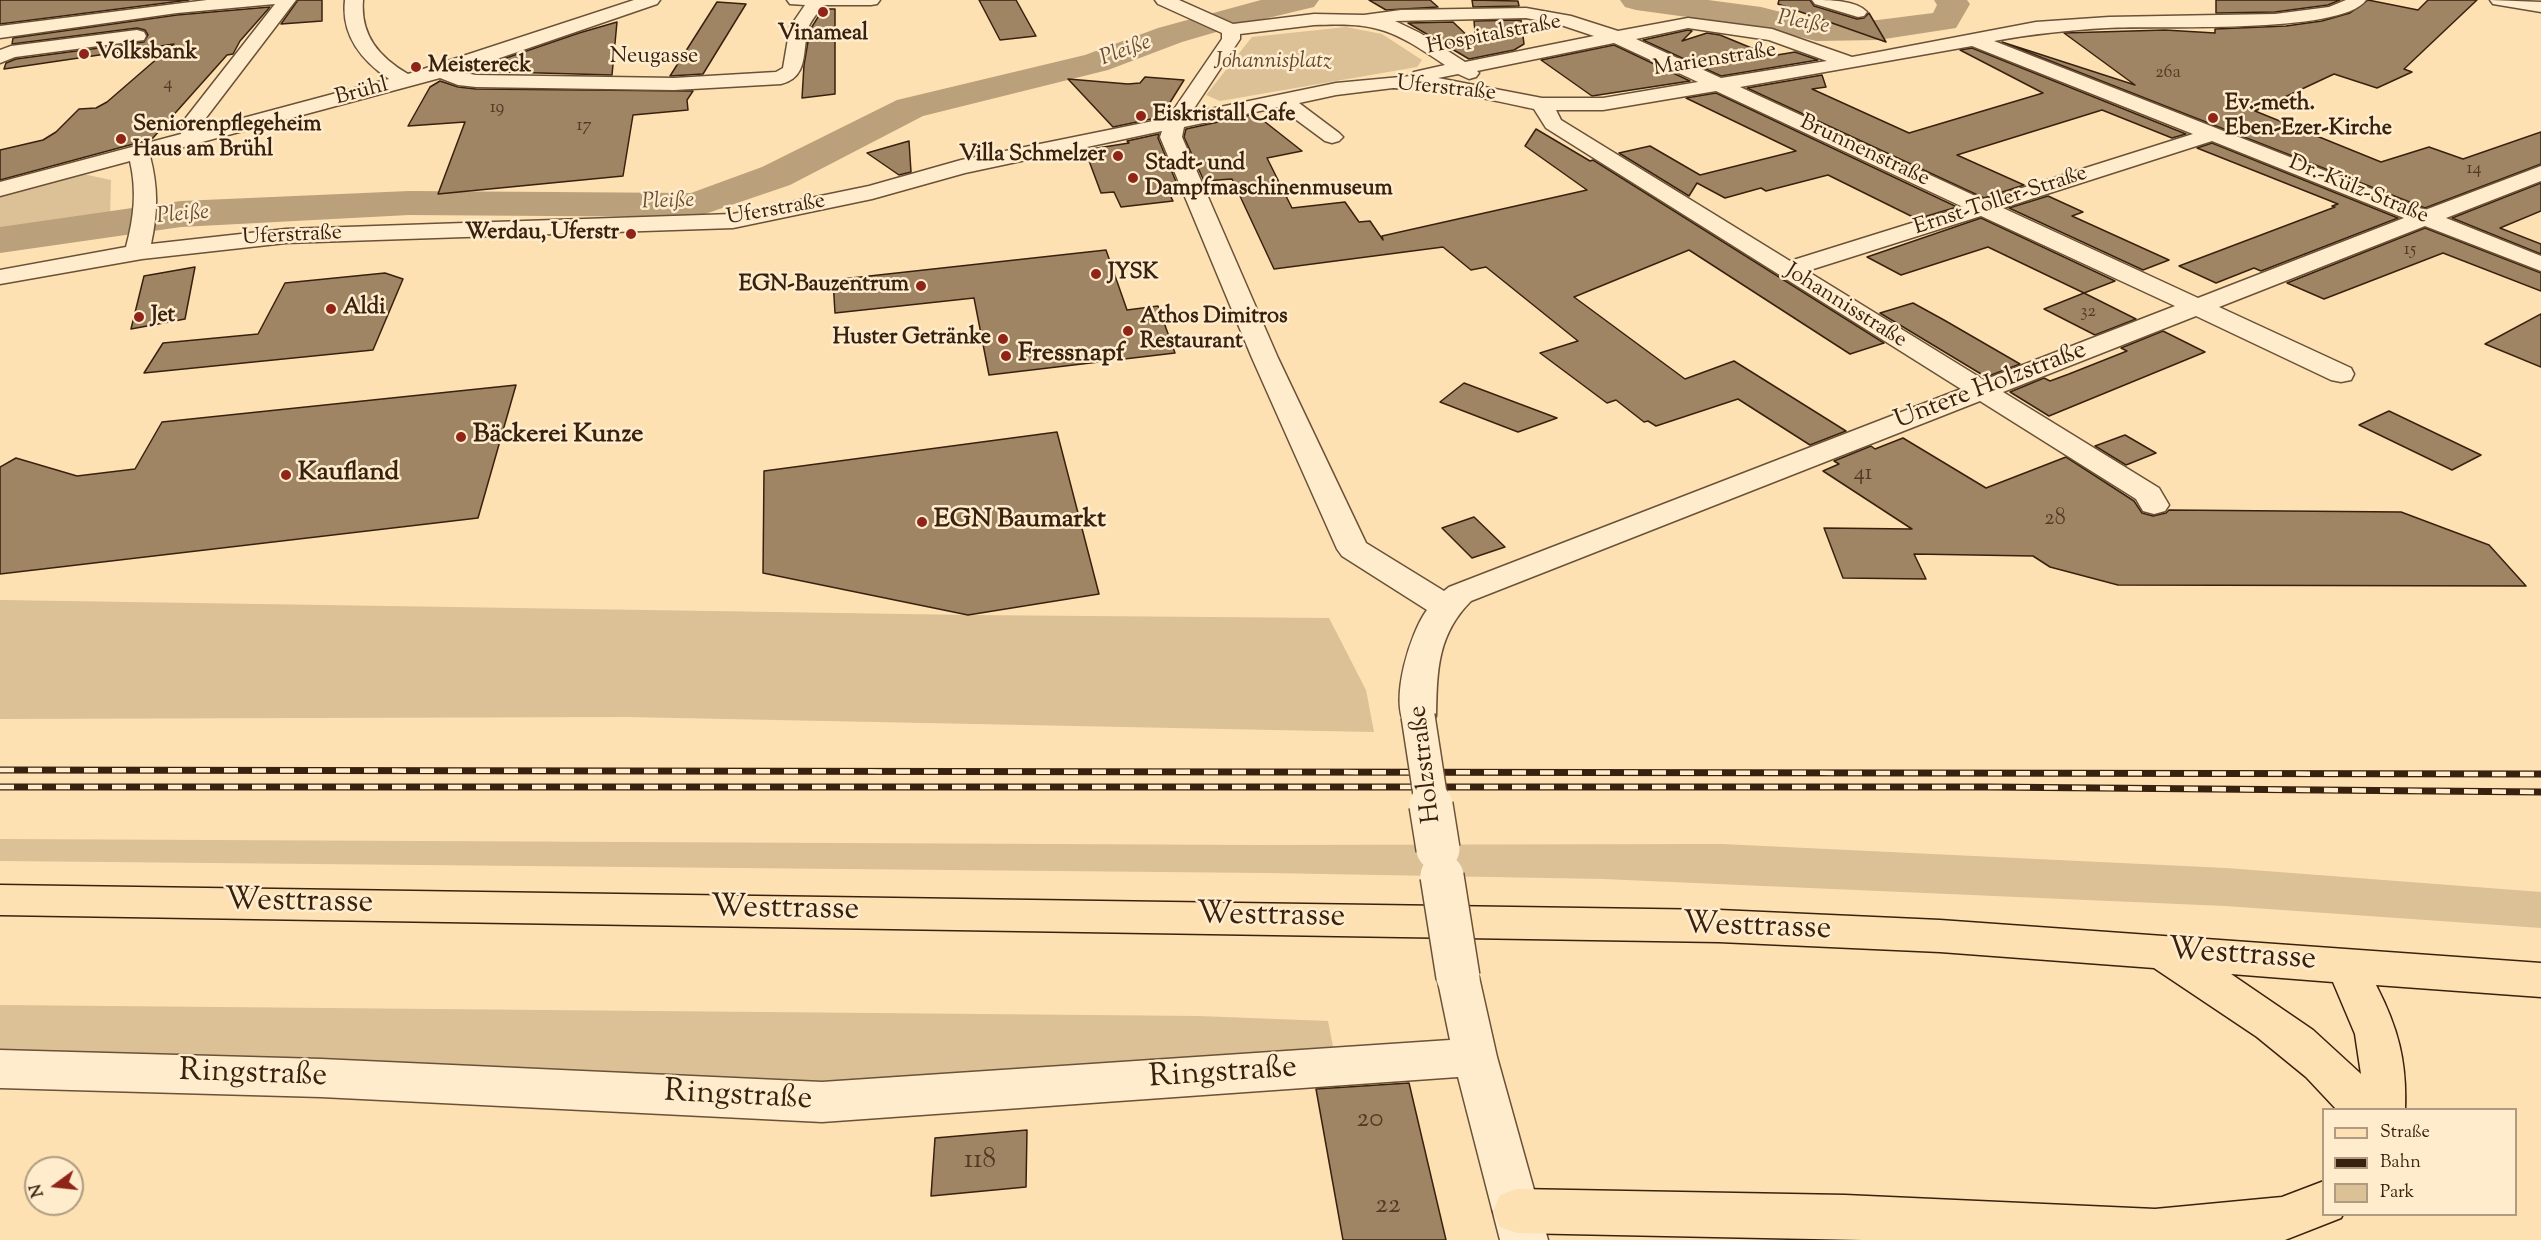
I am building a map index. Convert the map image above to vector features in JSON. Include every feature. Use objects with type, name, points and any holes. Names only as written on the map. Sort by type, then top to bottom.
[{"type":"main road","name":"Westtrasse","points":[[0,900],[1719,926],[1940,936],[2541,980]]},
{"type":"main road","points":[[2162,952],[2283,1031],[2335,1076],[2363,1108]]},
{"type":"main road","points":[[2345,964],[2375,1025],[2382,1052],[2385,1090],[2382,1108]]},
{"type":"main road","points":[[1521,1226],[1595,1210],[1845,1217],[2155,1232],[2282,1219],[2322,1204]]},
{"type":"street","points":[[82,19],[88,0]]},
{"type":"street","points":[[0,32],[82,19],[269,0]]},
{"type":"street","points":[[196,138],[191,134],[192,123],[287,0]]},
{"type":"street","points":[[354,0],[351,16],[364,47],[388,71],[405,81]]},
{"type":"street","name":"Brühl","points":[[0,189],[139,154],[440,72],[651,0]]},
{"type":"street","points":[[796,0],[871,0]]},
{"type":"street","points":[[1164,0],[1227,29],[1339,19],[1368,19],[1395,27],[1508,96]]},
{"type":"street","points":[[1821,0],[1858,12]]},
{"type":"street","name":"Marienstraße","points":[[1542,104],[1603,104],[2069,24],[2275,19],[2329,12],[2349,7],[2357,0]]},
{"type":"street","points":[[2499,0],[2541,7]]},
{"type":"street","name":"Neugasse","points":[[440,72],[458,79],[476,81],[674,84],[781,78],[792,70],[799,27],[817,1]]},
{"type":"street","points":[[5,54],[151,33],[160,27],[168,14],[166,10]]},
{"type":"street","name":"Brunnenstraße","points":[[1368,19],[1401,15],[1526,13],[1565,20],[1616,37],[2341,374]]},
{"type":"street","name":"Hospitalstraße","points":[[1393,82],[1458,67],[1688,23],[1772,35],[1850,63]]},
{"type":"street","points":[[5,54],[22,28]]},
{"type":"street","points":[[1227,29],[1231,39],[1175,122],[1171,137],[1265,358],[1353,549],[1445,606]]},
{"type":"street","name":"Dr.-Külz-Straße","points":[[1974,40],[2541,264]]},
{"type":"street","name":"Uferstraße","points":[[0,277],[139,245],[286,236],[733,221],[872,192],[961,167],[1336,89],[1393,82],[1451,86],[1542,104]]},
{"type":"street","points":[[1283,100],[1332,137]]},
{"type":"street","name":"Johannisstraße","points":[[1542,104],[1553,124],[2148,494],[2154,505]]},
{"type":"street","name":"Ernst-Toller-Straße","points":[[1787,270],[2214,134]]},
{"type":"street","points":[[139,154],[147,183],[148,203],[139,245]]},
{"type":"street","name":"Untere Holzstraße","points":[[1445,606],[1460,594],[2541,173]]},
{"type":"street","name":"Holzstraße","points":[[1445,606],[1425,640],[1419,678],[1418,716],[1458,977],[1475,1057],[1521,1226]]},
{"type":"street","name":"Ringstraße","points":[[0,1069],[321,1078],[822,1102],[1475,1057]]},
{"type":"green space","name":"Johannisplatz","points":[[1346,27],[1382,34],[1422,60],[1417,67],[1220,101],[1206,95],[1252,37]]},
{"type":"green space","points":[[83,174],[111,180],[110,218],[0,231],[0,195]]},
{"type":"green space","points":[[0,600],[968,615],[1329,618],[1366,690],[1374,732],[627,717],[0,719]]},
{"type":"green space","points":[[0,839],[1259,845],[1722,844],[2226,868],[2541,892],[2541,928],[2225,906],[1603,879],[1268,873],[0,861]]},
{"type":"green space","points":[[0,1005],[1198,1016],[1328,1021],[1337,1067],[822,1102],[0,1069]]},
{"type":"building","points":[[0,0],[189,0],[0,24]]},
{"type":"building","points":[[298,0],[322,0],[322,21],[281,24]]},
{"type":"building","points":[[979,0],[1016,0],[1036,36],[1000,40]]},
{"type":"building","points":[[1369,0],[1430,0],[1438,7],[1386,10]]},
{"type":"building","points":[[1472,0],[1518,1],[1519,6],[1473,7]]},
{"type":"building","points":[[1779,0],[1810,0],[1814,6],[1857,19],[1864,18],[1869,13],[1886,42],[1778,4]]},
{"type":"building","points":[[2216,0],[2340,0],[2328,5],[2275,12],[2216,13]]},
{"type":"building","points":[[2368,0],[2418,10],[2428,0],[2477,0],[2404,69],[2412,72],[2377,88],[2334,74],[2255,111],[2381,162],[2429,147],[2463,159],[2541,132],[2541,164],[2425,208],[2002,42],[2135,85],[2064,33],[2165,30],[2215,33],[2215,29],[2286,26],[2322,21],[2350,13]]},
{"type":"building","points":[[717,2],[746,4],[703,74],[670,76]]},
{"type":"building","points":[[270,7],[240,41],[233,54],[227,55],[152,139],[0,180],[0,150],[43,140],[56,132],[79,109],[96,108],[107,102],[174,44],[4,69],[6,63],[16,59],[144,42],[148,35],[145,30],[137,28],[12,44],[13,38],[177,15]]},
{"type":"building","points":[[823,9],[835,9],[835,94],[802,98],[804,65],[810,30]]},
{"type":"building","points":[[1521,20],[1524,44],[1514,50],[1469,59],[1408,23],[1453,22],[1476,44],[1474,21]]},
{"type":"building","points":[[617,22],[612,75],[468,71],[579,33]]},
{"type":"building","points":[[1692,31],[1682,41],[1707,33],[1720,35],[1771,56],[1795,52],[1818,60],[1721,76],[1643,40]]},
{"type":"building","points":[[1614,45],[1690,81],[1592,96],[1541,60]]},
{"type":"building","points":[[1972,48],[2186,134],[2172,138],[2102,110],[1957,155],[2024,185],[1984,198],[1747,88],[1822,75],[1826,87],[1812,89],[1909,133],[2043,93],[1960,50]]},
{"type":"building","points":[[1145,77],[1184,80],[1161,117],[1113,127],[1068,79],[1128,84],[1140,83]]},
{"type":"building","points":[[440,81],[458,87],[476,89],[693,91],[687,100],[688,110],[633,115],[623,176],[438,194],[465,122],[408,126],[430,87]]},
{"type":"building","points":[[1716,93],[1957,207],[1917,219],[1828,175],[1766,191],[1761,188],[1725,198],[1697,183],[1689,196],[1619,153],[1650,146],[1700,175],[1796,151],[1686,98]]},
{"type":"building","points":[[1255,114],[1302,151],[1267,158],[1292,208],[1345,202],[1359,222],[1370,221],[1383,240],[1382,236],[1587,190],[1525,146],[1536,129],[1590,161],[1593,160],[1884,343],[1850,354],[1689,250],[1574,297],[1685,379],[1734,361],[1846,431],[1810,445],[1738,399],[1656,426],[1648,421],[1644,422],[1616,400],[1607,403],[1540,353],[1578,341],[1486,267],[1471,270],[1443,247],[1274,269],[1232,179],[1204,181],[1184,137],[1186,129]]},
{"type":"building","points":[[1159,134],[1158,138],[1177,184],[1165,185],[1173,201],[1121,207],[1114,192],[1101,193],[1085,150],[1129,143],[1127,141]]},
{"type":"building","points":[[909,141],[911,172],[899,175],[867,153]]},
{"type":"building","points":[[2212,143],[2398,218],[2261,271],[2254,268],[2216,283],[2179,266],[2338,204],[2197,148]]},
{"type":"building","points":[[2541,183],[2541,211],[2500,228],[2541,244],[2541,254],[2452,218]]},
{"type":"building","points":[[2048,196],[2083,212],[2072,216],[2169,260],[2143,270],[2009,208]]},
{"type":"building","points":[[1981,218],[2115,281],[2084,293],[1988,247],[1901,275],[1867,257]]},
{"type":"building","points":[[2425,228],[2541,273],[2541,291],[2443,253],[2324,299],[2287,283]]},
{"type":"building","points":[[1106,250],[1127,310],[1158,306],[1175,353],[989,375],[974,298],[835,313],[833,280]]},
{"type":"building","points":[[195,267],[185,319],[131,329],[144,276]]},
{"type":"building","name":"Aldi","points":[[385,273],[403,279],[373,350],[144,373],[163,343],[258,334],[285,283]]},
{"type":"building","points":[[2084,293],[2136,319],[2095,335],[2044,309]]},
{"type":"building","points":[[1913,303],[2020,364],[1986,377],[1880,313]]},
{"type":"building","points":[[2541,314],[2541,367],[2485,344]]},
{"type":"building","points":[[2163,331],[2205,352],[2049,416],[2010,392],[2044,378],[2050,381],[2127,351],[2121,348]]},
{"type":"building","points":[[1464,383],[1557,418],[1518,432],[1440,402]]},
{"type":"building","name":"Kaufland","points":[[516,385],[478,518],[0,574],[0,467],[16,458],[77,476],[135,469],[162,422]]},
{"type":"building","points":[[2389,411],[2481,455],[2452,470],[2359,425]]},
{"type":"building","name":"EGN Baumarkt","points":[[1057,432],[1099,594],[968,615],[763,573],[764,471]]},
{"type":"building","points":[[2125,435],[2156,453],[2126,465],[2095,446]]},
{"type":"building","points":[[1903,438],[1986,488],[2066,457],[2134,501],[2142,513],[2153,516],[2169,510],[2401,512],[2489,545],[2526,586],[2118,585],[2050,567],[2033,556],[1914,554],[1926,579],[1843,578],[1824,528],[1912,529],[1823,471],[1839,464],[1834,461],[1871,446],[1875,449]]},
{"type":"building","points":[[1474,517],[1505,547],[1472,558],[1442,528]]},
{"type":"building","points":[[1409,1083],[1446,1240],[1343,1240],[1316,1089]]},
{"type":"building","points":[[1027,1130],[1026,1187],[931,1196],[935,1138]]},
{"type":"waterway","name":"Pleiße","points":[[0,240],[181,214],[409,203],[696,205],[776,176],[910,108],[1096,63],[1170,35],[1238,15],[1303,0]]},
{"type":"waterway","name":"Pleiße","points":[[1636,0],[1761,17],[1816,31],[1878,30],[1944,21],[1954,4],[1950,0]]},
{"type":"railway","points":[[0,770],[2541,774]]},
{"type":"railway","points":[[0,787],[1989,787],[2541,792]]},
{"type":"place","name":"Vinameal","points":[[823,12]]},
{"type":"place","name":"Volksbank","points":[[84,54]]},
{"type":"place","name":"Meistereck","points":[[416,67]]},
{"type":"place","name":"Eiskristall Cafe","points":[[1141,116]]},
{"type":"place","name":"Ev.-meth. Eben-Ezer-Kirche","points":[[2213,118]]},
{"type":"place","name":"Seniorenpflegeheim Haus am Brühl","points":[[121,139]]},
{"type":"place","name":"Villa Schmelzer","points":[[1118,156]]},
{"type":"place","name":"Stadt- und Dampfmaschinenmuseum","points":[[1133,178]]},
{"type":"place","name":"Werdau, Uferstr","points":[[631,234]]},
{"type":"place","name":"JYSK","points":[[1096,274]]},
{"type":"place","name":"EGN-Bauzentrum","points":[[921,286]]},
{"type":"place","name":"Aldi","points":[[331,309]]},
{"type":"place","name":"Jet","points":[[139,317]]},
{"type":"place","name":"Athos Dimitros Restaurant","points":[[1128,331]]},
{"type":"place","name":"Huster Getränke","points":[[1003,339]]},
{"type":"place","name":"Fressnapf","points":[[1006,356]]},
{"type":"place","name":"Bäckerei Kunze","points":[[461,437]]},
{"type":"place","name":"Kaufland","points":[[286,475]]},
{"type":"place","name":"EGN Baumarkt","points":[[922,522]]}]
